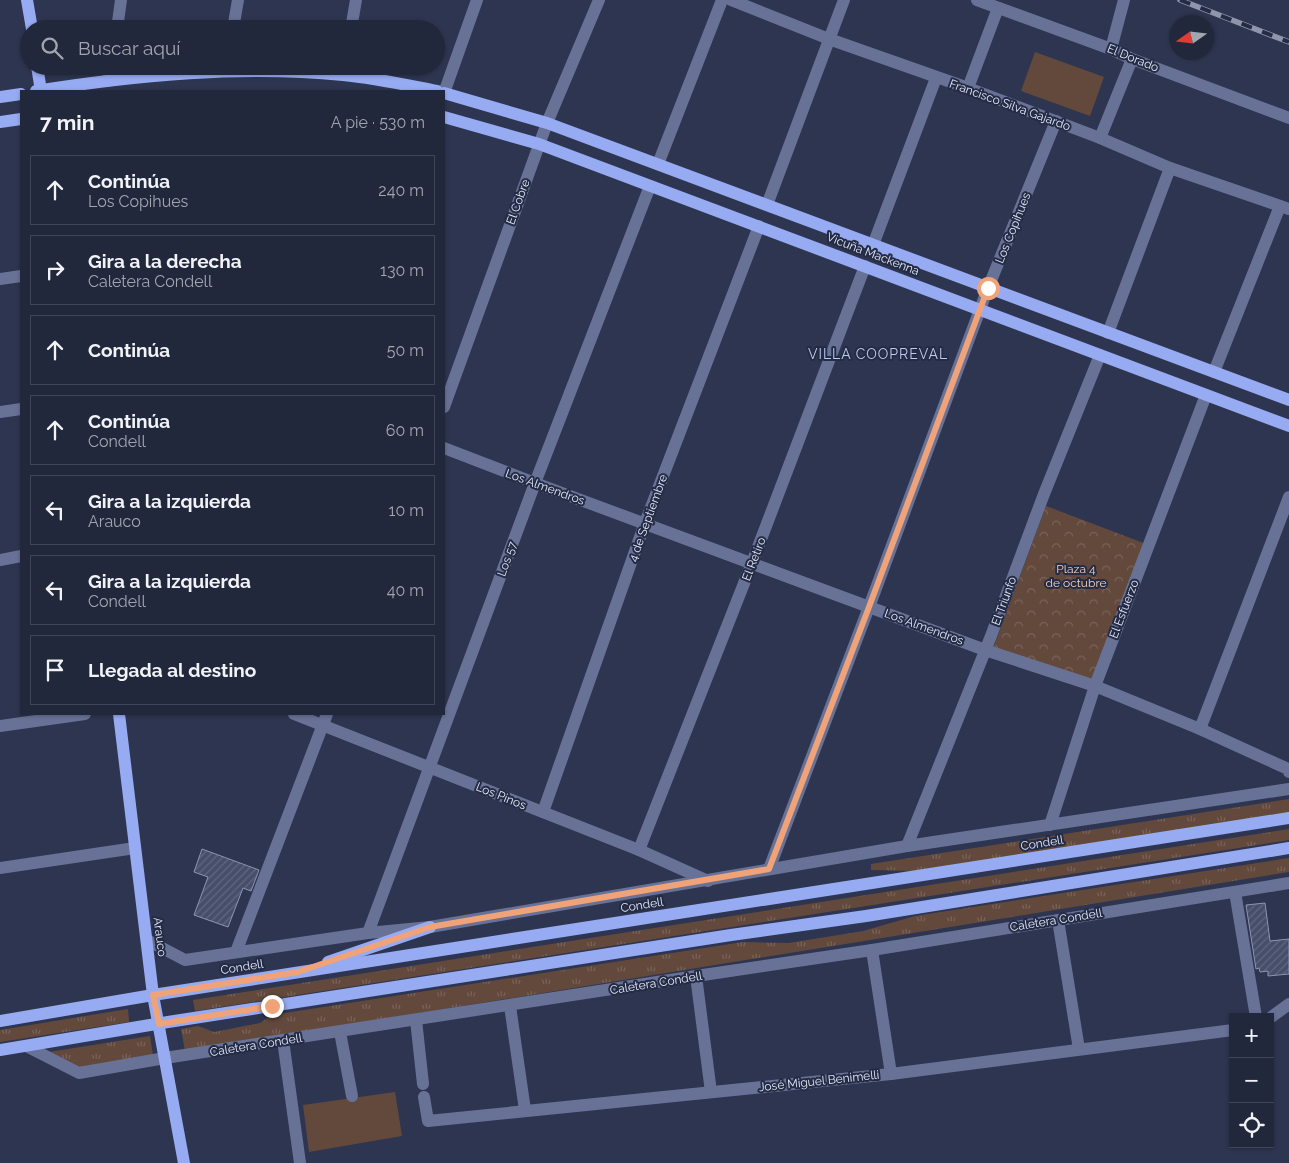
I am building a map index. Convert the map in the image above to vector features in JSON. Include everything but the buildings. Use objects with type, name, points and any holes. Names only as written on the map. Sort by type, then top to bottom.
[{"type":"main road","points":[[27,0],[30,20]]},
{"type":"main road","points":[[38,75],[39,90]]},
{"type":"main road","points":[[46,90],[166,75]]},
{"type":"main road","points":[[363,75],[432,90]]},
{"type":"main road","name":"Vicuña Mackenna","points":[[445,92],[547,123],[1289,400]]},
{"type":"main road","points":[[0,97],[20,94]]},
{"type":"main road","name":"Vicuña Mackenna","points":[[445,117],[539,144],[1289,426]]},
{"type":"main road","points":[[0,122],[20,119]]},
{"type":"main road","name":"Arauco","points":[[119,715],[153,995],[184,1163]]},
{"type":"main road","name":"Condell","points":[[0,1021],[298,972],[1289,818]]},
{"type":"main road","points":[[0,1050],[1289,848]]},
{"type":"main road","points":[[298,972],[430,927]]},
{"type":"street","points":[[118,20],[121,0]]},
{"type":"street","points":[[235,20],[238,0]]},
{"type":"street","points":[[353,20],[356,0]]},
{"type":"street","points":[[445,90],[477,0]]},
{"type":"street","name":"El Cobre","points":[[445,404],[547,123],[599,0]]},
{"type":"street","points":[[658,164],[722,0]]},
{"type":"street","name":"Francisco Silva Gajardo","points":[[731,0],[829,39],[968,88],[1100,138],[1170,168],[1285,208]]},
{"type":"street","points":[[767,205],[844,0]]},
{"type":"street","name":"El Dorado","points":[[977,0],[1111,49],[1132,59],[1289,118]]},
{"type":"street","points":[[1111,49],[1124,0]]},
{"type":"street","points":[[968,88],[998,8]]},
{"type":"street","points":[[1100,138],[1132,59]]},
{"type":"street","points":[[108,81],[109,75]]},
{"type":"street","points":[[873,245],[936,78]]},
{"type":"street","name":"Los Copihues","points":[[769,869],[988,288],[1056,122]]},
{"type":"street","points":[[1108,332],[1170,168]]},
{"type":"street","name":"Los 57","points":[[368,933],[535,484],[650,186]]},
{"type":"street","points":[[1214,372],[1285,208]]},
{"type":"street","name":"4 de Septiembre","points":[[543,812],[645,523],[759,226]]},
{"type":"street","name":"El Retiro","points":[[639,850],[752,564],[865,266]]},
{"type":"street","points":[[0,279],[20,276]]},
{"type":"street","name":"El Triunfo","points":[[907,846],[1100,355]]},
{"type":"street","name":"El Esfuerzo","points":[[1050,825],[1095,686],[1206,394]]},
{"type":"street","points":[[0,412],[20,409]]},
{"type":"street","name":"Los Almendros","points":[[445,448],[535,484],[985,650],[1095,686],[1200,729],[1288,769],[1289,772]]},
{"type":"street","points":[[1200,729],[1289,496]]},
{"type":"street","points":[[0,560],[20,556]]},
{"type":"street","points":[[0,726],[78,715]]},
{"type":"street","name":"Los Pinos","points":[[300,715],[325,719],[430,768],[639,850],[708,881]]},
{"type":"street","points":[[236,952],[325,719]]},
{"type":"street","points":[[147,940],[184,960],[368,933],[430,927],[907,846],[1289,789]]},
{"type":"street","points":[[0,868],[135,848]]},
{"type":"street","name":"Caletera Condell","points":[[28,1047],[79,1074],[165,1058],[872,950],[1289,883]]},
{"type":"street","points":[[1235,892],[1255,1013]]},
{"type":"street","points":[[1058,920],[1079,1049]]},
{"type":"street","points":[[872,950],[891,1074]]},
{"type":"street","points":[[696,976],[711,1092]]},
{"type":"street","points":[[1274,1015],[1289,1004]]},
{"type":"street","points":[[510,1006],[525,1110]]},
{"type":"street","name":"José Miguel Benimelli","points":[[416,1020],[428,1121],[891,1074],[1229,1030]]},
{"type":"street","points":[[340,1032],[352,1096]]},
{"type":"street","points":[[283,1040],[300,1163]]},
{"type":"green space","points":[[1035,52],[1104,77],[1090,116],[1021,91]]},
{"type":"green space","name":"Plaza 4 de octubre","points":[[1046,506],[1146,544],[1091,683],[993,649]]},
{"type":"green space","points":[[1289,799],[1289,813],[918,871],[871,870],[871,864]]},
{"type":"green space","points":[[1289,829],[1289,840],[195,1011],[193,1000]]},
{"type":"green space","points":[[1289,858],[1289,872],[185,1051],[181,1029],[198,1026],[214,1032],[260,1023],[272,1015],[743,942],[789,943],[863,931],[915,916]]},
{"type":"green space","points":[[128,1009],[129,1022],[0,1042],[0,1030]]},
{"type":"green space","points":[[150,1036],[153,1056],[82,1068],[49,1052]]},
{"type":"green space","points":[[395,1092],[402,1136],[309,1152],[303,1105]]},
{"type":"railway","points":[[1180,0],[1289,42]]},
{"type":"district","name":"VILLA COOPREVAL","points":[[878,354]]},
{"type":"route","points":[[272,1006],[159,1024],[153,995],[298,972],[430,927],[708,881],[769,869],[988,288]]}]
